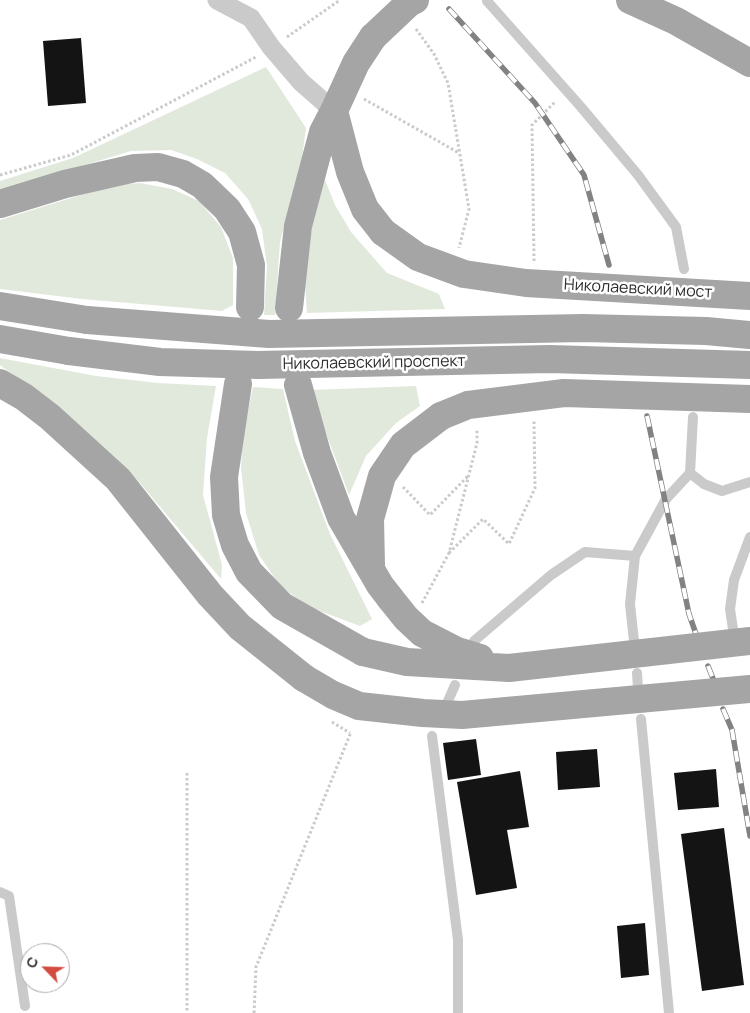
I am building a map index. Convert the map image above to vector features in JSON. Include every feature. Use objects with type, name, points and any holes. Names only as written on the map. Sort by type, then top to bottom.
[{"type":"main road","points":[[289,308],[298,226],[323,132],[356,63],[373,37],[409,3],[415,0]]},
{"type":"main road","points":[[630,0],[676,21],[750,63]]},
{"type":"main road","name":"Николаевский мост","points":[[334,111],[350,172],[365,209],[383,232],[418,257],[464,274],[530,272],[750,296]]},
{"type":"main road","points":[[0,204],[65,184],[135,168],[158,167],[184,174],[202,185],[227,208],[242,232],[251,266],[250,307]]},
{"type":"main road","name":"Николаевский проспект","points":[[0,306],[87,320],[269,334],[583,328],[706,331],[750,335]]},
{"type":"main road","name":"Николаевский проспект","points":[[0,338],[69,351],[160,362],[258,365],[550,360],[750,366]]},
{"type":"main road","points":[[0,383],[24,397],[50,417],[118,479],[210,595],[240,627],[304,678],[333,695],[359,706],[423,714],[462,714],[750,689]]},
{"type":"main road","points":[[238,384],[224,478],[226,515],[235,545],[248,572],[282,606],[363,652],[406,662],[510,668],[742,635]]},
{"type":"main road","points":[[298,385],[317,453],[342,518],[380,585],[406,618],[422,633],[457,651],[510,668]]},
{"type":"main road","points":[[371,567],[370,519],[382,476],[403,445],[441,416],[468,405],[564,393],[750,399]]},
{"type":"street","points":[[216,0],[251,18],[271,47],[301,82],[334,111]]},
{"type":"lane","points":[[487,1],[587,114],[676,227],[684,269]]},
{"type":"lane","points":[[634,641],[630,604],[635,556],[666,499],[690,473],[693,417]]},
{"type":"lane","points":[[690,473],[704,484],[722,491],[750,482]]},
{"type":"lane","points":[[742,635],[730,609],[734,580],[750,537]]},
{"type":"lane","points":[[474,641],[551,575],[585,552],[635,556]]},
{"type":"lane","points":[[636,674],[638,688]]},
{"type":"lane","points":[[448,701],[455,685]]},
{"type":"lane","points":[[641,720],[669,1013]]},
{"type":"lane","points":[[432,736],[458,940],[458,1013]]},
{"type":"lane","points":[[0,892],[9,896],[25,1006]]},
{"type":"path","points":[[287,37],[340,0]]},
{"type":"path","points":[[416,29],[434,54],[448,83],[469,210],[458,252]]},
{"type":"path","points":[[0,175],[71,155],[256,57]]},
{"type":"path","points":[[363,98],[459,153]]},
{"type":"path","points":[[530,272],[532,125],[555,102]]},
{"type":"path","points":[[449,553],[483,519],[509,544],[535,488],[534,417]]},
{"type":"path","points":[[419,608],[449,553],[478,443],[477,428]]},
{"type":"path","points":[[401,485],[430,515],[469,475]]},
{"type":"path","points":[[254,1013],[256,968],[350,733]]},
{"type":"path","points":[[187,772],[187,1013]]},
{"type":"shaded area","points":[[266,67],[306,128],[302,158],[280,242],[275,315],[264,315],[267,267],[262,229],[248,199],[225,173],[197,159],[171,150],[131,151],[0,191],[0,181],[73,158]]},
{"type":"shaded area","points":[[324,177],[335,205],[351,232],[387,273],[439,294],[445,309],[307,313],[305,284],[313,218]]},
{"type":"shaded area","points":[[140,183],[172,189],[199,201],[221,227],[233,258],[233,305],[222,311],[82,299],[0,289],[0,220],[113,185]]},
{"type":"shaded area","points":[[0,358],[96,376],[158,383],[216,386],[207,438],[203,495],[222,565],[221,579],[139,482],[66,415],[0,365]]},
{"type":"shaded area","points":[[416,386],[420,406],[396,423],[366,456],[349,495],[310,390]]},
{"type":"shaded area","points":[[253,387],[283,389],[295,441],[330,534],[372,619],[360,626],[309,607],[280,586],[259,555],[246,513],[241,468],[243,435]]},
{"type":"building","points":[[81,38],[86,103],[48,106],[43,41]]},
{"type":"building","points":[[476,739],[481,775],[448,780],[443,743]]},
{"type":"building","points":[[597,749],[600,787],[558,790],[556,752]]},
{"type":"building","points":[[716,769],[719,807],[678,810],[674,773]]},
{"type":"building","points":[[520,771],[529,827],[507,830],[517,888],[476,895],[457,782]]},
{"type":"building","points":[[724,828],[744,985],[702,991],[681,834]]},
{"type":"building","points":[[645,923],[649,975],[621,978],[617,926]]},
{"type":"railway","points":[[449,9],[535,103],[584,175],[609,265]]},
{"type":"railway","points":[[647,416],[689,614],[696,634]]},
{"type":"railway","points":[[708,666],[714,681]]},
{"type":"railway","points":[[723,709],[732,730],[750,836]]}]
